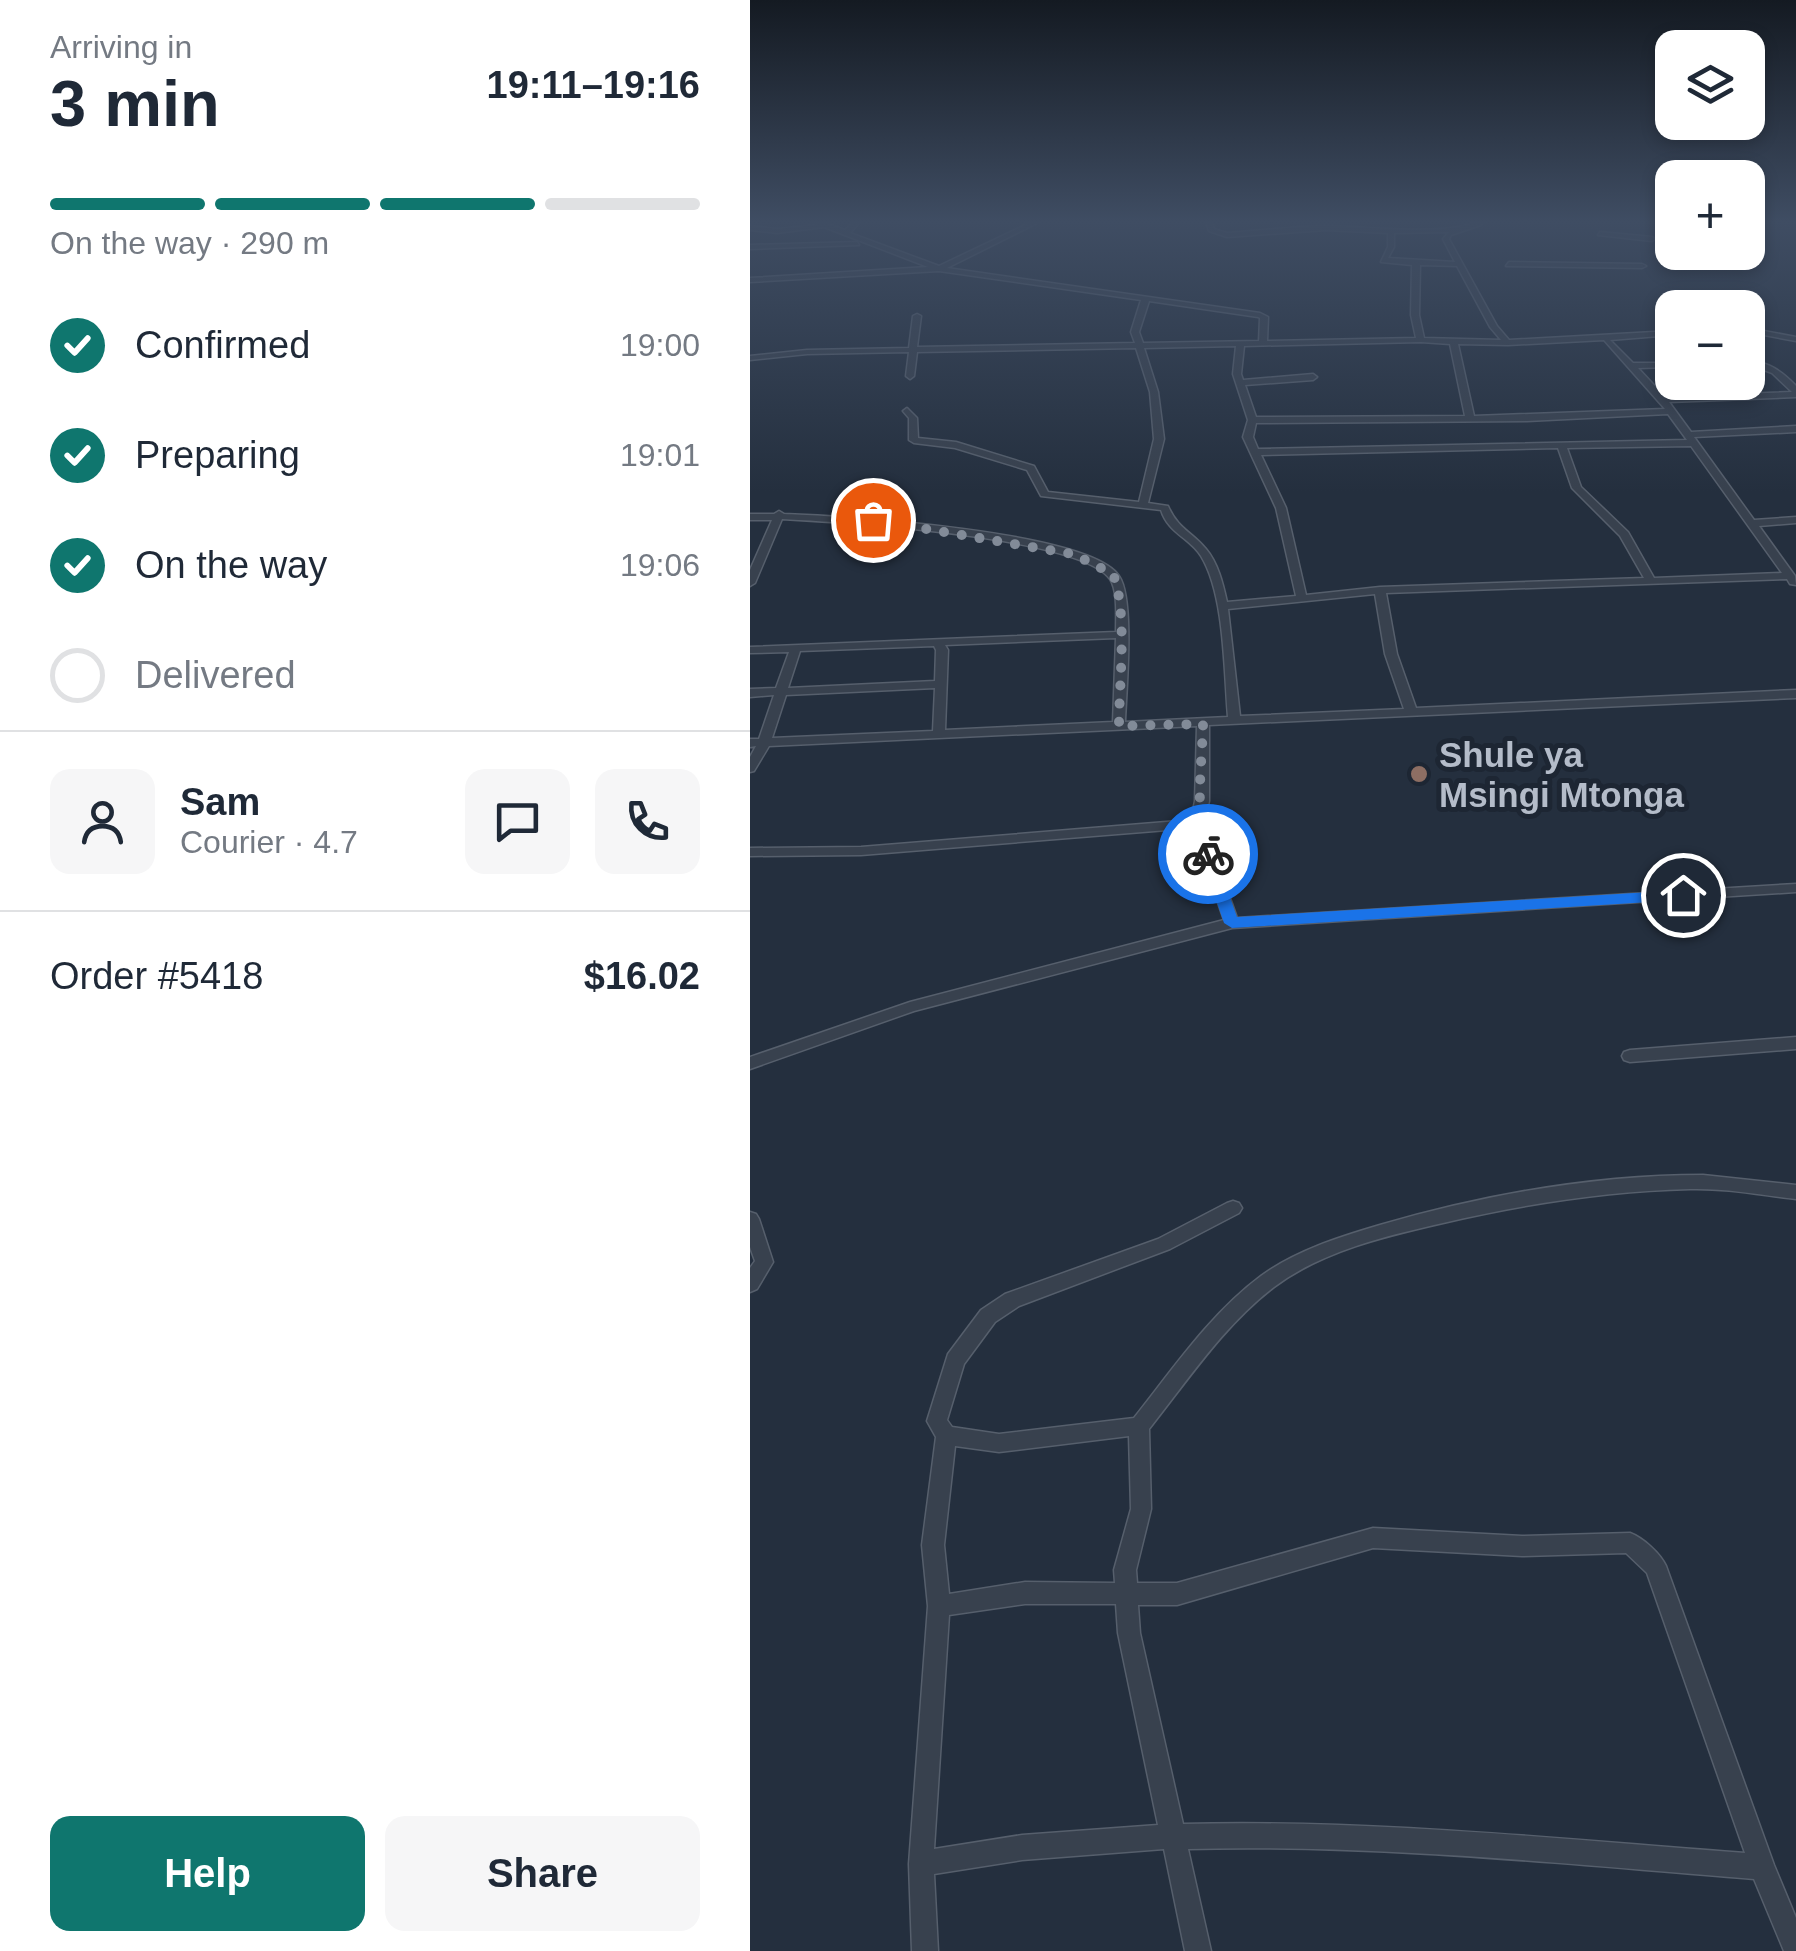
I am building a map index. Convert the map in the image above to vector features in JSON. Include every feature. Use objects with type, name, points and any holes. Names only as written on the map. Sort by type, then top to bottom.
[{"type":"street","points":[[1142,310],[1135,332],[1154,392],[1159,439],[1142,504]]},
{"type":"street","points":[[1227,310],[1264,318],[1263,344]]},
{"type":"street","points":[[1415,310],[1420,340]]},
{"type":"street","points":[[1484,310],[1508,343]]},
{"type":"street","points":[[910,376],[910,350],[917,316]]},
{"type":"street","points":[[1765,333],[1796,339]]},
{"type":"street","points":[[750,358],[910,350],[1420,340],[1508,343],[1655,335]]},
{"type":"street","points":[[1607,340],[1655,391]]},
{"type":"street","points":[[1454,342],[1470,418]]},
{"type":"street","points":[[1240,345],[1240,383],[1252,420],[1248,437],[1281,508],[1301,596]]},
{"type":"street","points":[[1632,366],[1655,365]]},
{"type":"street","points":[[1765,366],[1784,376],[1796,393]]},
{"type":"street","points":[[1784,376],[1796,376]]},
{"type":"street","points":[[1240,383],[1313,377]]},
{"type":"street","points":[[1765,395],[1796,393]]},
{"type":"street","points":[[1663,400],[1793,580]]},
{"type":"street","points":[[907,411],[913,418],[914,440],[956,445],[1031,468],[1044,494],[1165,508],[1167,520],[1207,554],[1222,606],[1234,720]]},
{"type":"street","points":[[1252,420],[1670,411]]},
{"type":"street","points":[[1255,452],[1562,447],[1796,429]]},
{"type":"street","points":[[1562,447],[1578,488],[1624,534],[1650,578]]},
{"type":"street","points":[[750,583],[778,514]]},
{"type":"street","points":[[750,517],[778,514],[873,520],[1073,554],[1113,574],[1123,600],[1118,635],[1119,726]]},
{"type":"street","points":[[1753,522],[1796,520]]},
{"type":"street","points":[[1222,606],[1380,590],[1650,578],[1793,580]]},
{"type":"street","points":[[1380,590],[1391,654],[1412,713]]},
{"type":"street","points":[[750,650],[1118,635]]},
{"type":"street","points":[[938,642],[942,650],[938,732]]},
{"type":"street","points":[[750,768],[796,647]]},
{"type":"street","points":[[750,692],[940,684]]},
{"type":"street","points":[[757,743],[1796,694]]},
{"type":"street","points":[[1203,724],[1198,824],[1232,923]]},
{"type":"street","points":[[750,852],[861,851],[1198,824]]},
{"type":"street","points":[[750,1063],[910,1007],[1232,923],[1796,888]]},
{"type":"street","points":[[1630,1056],[1796,1043]]},
{"type":"street","points":[[1198,1951],[1129,1633],[1126,1570],[1141,1510],[1139,1426],[1230,1316],[1272,1278],[1337,1242],[1561,1196],[1691,1182],[1796,1192]]},
{"type":"street","points":[[924,1951],[921,1864],[939,1606],[933,1545],[946,1435],[936,1421],[955,1360],[988,1316],[1012,1300],[1164,1244],[1234,1208]]},
{"type":"street","points":[[750,1220],[764,1262],[750,1284]]},
{"type":"street","points":[[946,1435],[999,1444],[1139,1426]]},
{"type":"street","points":[[939,1606],[1025,1593],[1177,1594],[1373,1538],[1522,1546],[1630,1543],[1655,1566],[1762,1867],[1796,1948]]},
{"type":"street","points":[[921,1864],[966,1854],[1174,1836],[1392,1840],[1762,1867]]},
{"type":"way so far","points":[[873,520],[1051,549],[1088,560],[1113,574],[1123,600],[1118,635],[1119,726],[1203,724],[1198,824],[1208,854]]},
{"type":"place","name":"Shule ya Msingi Mtonga","points":[[1419,774]]},
{"type":"route","points":[[1208,854],[1232,923],[1683,895]]}]
